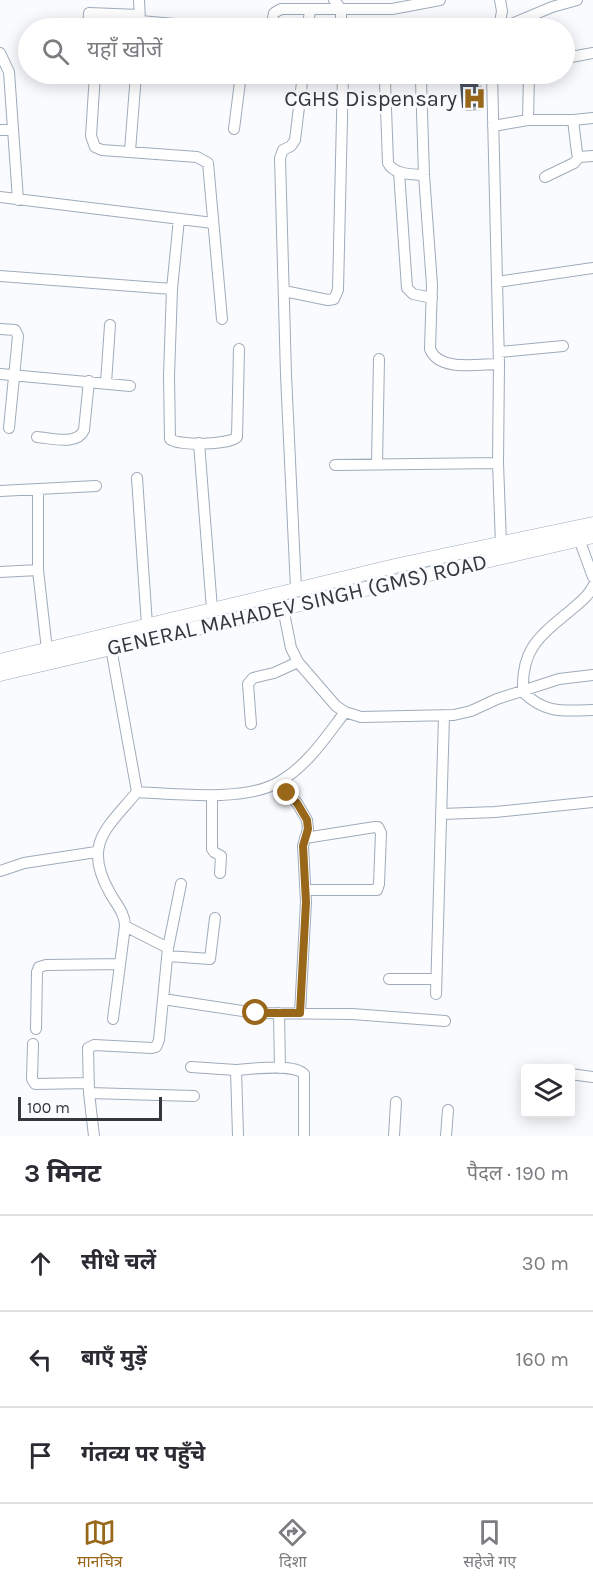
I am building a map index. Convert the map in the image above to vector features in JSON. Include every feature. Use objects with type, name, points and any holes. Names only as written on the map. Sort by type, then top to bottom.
[{"type":"street","points":[[139,0],[139,18]]},
{"type":"street","points":[[273,18],[281,9],[310,9],[337,4],[392,9],[440,0]]},
{"type":"street","points":[[500,0],[501,18]]},
{"type":"street","points":[[525,18],[577,0]]},
{"type":"street","points":[[309,18],[310,9]]},
{"type":"street","points":[[88,18],[88,13],[116,18]]},
{"type":"street","points":[[0,53],[9,72],[18,200]]},
{"type":"street","points":[[575,56],[593,53]]},
{"type":"street","points":[[94,84],[92,143],[102,150],[203,159],[207,163],[210,172],[222,319]]},
{"type":"street","points":[[130,151],[135,84]]},
{"type":"street","points":[[234,129],[240,84]]},
{"type":"street","points":[[296,589],[286,375],[280,158],[283,150],[291,146],[294,140],[302,84]]},
{"type":"street","points":[[284,291],[328,300],[334,298],[338,290],[343,84]]},
{"type":"street","points":[[385,84],[388,164],[391,169],[399,172],[424,175]]},
{"type":"street","points":[[421,84],[432,298],[430,349],[433,357],[448,364],[499,364]]},
{"type":"street","points":[[492,84],[501,544]]},
{"type":"street","points":[[528,120],[529,84]]},
{"type":"street","points":[[493,126],[528,120],[593,118]]},
{"type":"street","points":[[573,120],[579,157]]},
{"type":"street","points":[[0,130],[12,130]]},
{"type":"street","points":[[545,177],[574,163],[579,157],[593,156]]},
{"type":"street","points":[[399,172],[407,288],[413,294],[432,298]]},
{"type":"street","points":[[0,197],[213,223]]},
{"type":"street","points":[[179,219],[172,289],[170,440],[178,443],[230,442],[237,437],[239,349]]},
{"type":"street","points":[[497,282],[593,268]]},
{"type":"street","points":[[0,276],[172,289]]},
{"type":"street","points":[[106,383],[110,325]]},
{"type":"street","points":[[0,328],[17,332],[9,428]]},
{"type":"street","points":[[499,352],[563,346]]},
{"type":"street","points":[[377,464],[379,359]]},
{"type":"street","points":[[0,374],[130,386]]},
{"type":"street","points":[[37,437],[74,440],[82,436],[89,381]]},
{"type":"street","points":[[199,443],[212,609]]},
{"type":"street","points":[[335,465],[498,463]]},
{"type":"street","points":[[137,478],[147,625]]},
{"type":"street","points":[[0,491],[96,486]]},
{"type":"street","points":[[38,489],[38,570],[46,650]]},
{"type":"street","points":[[0,661],[296,589],[593,524]]},
{"type":"street","points":[[586,538],[593,577]]},
{"type":"street","name":"GENERAL MAHADEV SINGH (GMS) ROAD","points":[[0,674],[586,538]]},
{"type":"street","points":[[0,572],[38,570]]},
{"type":"street","points":[[593,586],[580,602],[552,625],[530,648],[523,670],[523,692],[535,704],[560,711],[593,710]]},
{"type":"street","points":[[283,608],[291,648],[298,662],[336,706],[345,712],[361,717],[444,716],[471,711],[497,699],[560,680],[593,675]]},
{"type":"street","points":[[111,648],[137,792]]},
{"type":"street","points":[[251,724],[248,684],[250,680],[256,676],[274,673],[298,662]]},
{"type":"street","points":[[137,792],[212,795],[253,792],[278,783],[293,773],[313,754],[345,712]]},
{"type":"street","points":[[436,994],[444,716]]},
{"type":"street","points":[[278,783],[304,813],[308,829],[303,855],[306,890],[300,1013]]},
{"type":"street","points":[[113,1019],[125,926],[123,914],[102,878],[96,852],[107,828],[137,792]]},
{"type":"street","points":[[212,795],[212,849],[221,856],[220,873]]},
{"type":"street","points":[[442,814],[495,812],[593,802]]},
{"type":"street","points":[[305,838],[375,827],[378,827],[381,833],[377,890],[306,890]]},
{"type":"street","points":[[0,871],[24,863],[96,852]]},
{"type":"street","points":[[94,1136],[89,1088],[88,1052],[90,1046],[156,1047],[159,1040],[168,952],[181,884]]},
{"type":"street","points":[[125,926],[168,952],[210,959],[215,918]]},
{"type":"street","points":[[36,1029],[37,972],[39,968],[46,965],[120,964]]},
{"type":"street","points":[[389,978],[436,979]]},
{"type":"street","points":[[163,999],[256,1013],[397,1016],[445,1021]]},
{"type":"street","points":[[279,1013],[280,1068]]},
{"type":"street","points":[[33,1044],[32,1079],[35,1084],[194,1096]]},
{"type":"street","points":[[191,1067],[236,1070],[280,1068],[297,1070],[304,1074],[304,1136]]},
{"type":"street","points":[[236,1070],[238,1136]]},
{"type":"street","points":[[575,1075],[593,1077]]},
{"type":"street","points":[[394,1136],[396,1102]]},
{"type":"street","points":[[446,1136],[447,1110]]},
{"type":"building","points":[[460,84],[478,84],[480,106],[462,108]]},
{"type":"place","name":"CGHS Dispensary","points":[[475,99]]},
{"type":"route","points":[[256,1013],[300,1013],[306,902],[303,846],[308,829],[304,813],[287,793]]}]
